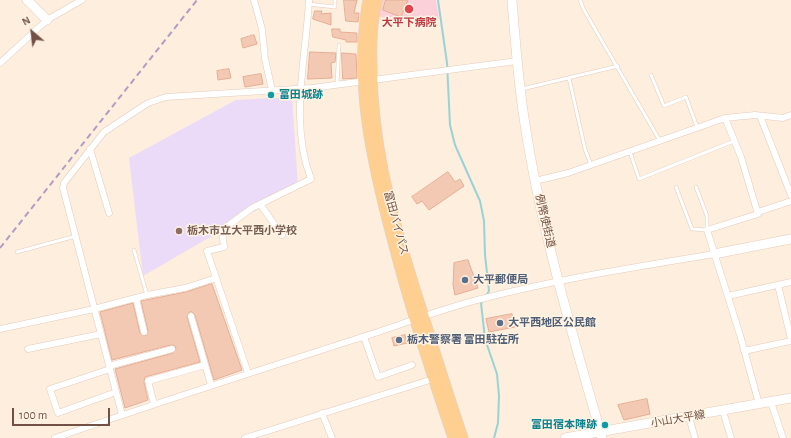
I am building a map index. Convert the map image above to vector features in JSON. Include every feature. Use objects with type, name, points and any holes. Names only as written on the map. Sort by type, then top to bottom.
[{"type":"main road","name":"富田バイパス","points":[[368,0],[364,30],[368,128],[376,176],[419,317],[463,438]]},
{"type":"main road","name":"富田バイパス","points":[[367,80],[376,0]]},
{"type":"main road","name":"富田バイパス","points":[[419,317],[433,379],[453,438]]},
{"type":"street","points":[[27,0],[47,20]]},
{"type":"street","points":[[0,63],[47,20],[82,0]]},
{"type":"street","points":[[254,0],[262,29],[265,59],[272,90]]},
{"type":"street","name":"例幣使街道","points":[[512,0],[520,89],[535,181],[558,280],[601,435]]},
{"type":"street","points":[[248,373],[207,252],[224,247],[222,230],[260,204],[311,179],[306,165],[299,117],[308,2]]},
{"type":"street","points":[[122,415],[63,188],[64,183],[104,132],[148,103],[166,97],[302,87],[312,88],[517,60]]},
{"type":"street","points":[[535,181],[591,166],[725,118],[760,116],[783,118],[791,115]]},
{"type":"street","points":[[760,116],[791,196]]},
{"type":"street","points":[[725,118],[758,212]]},
{"type":"street","points":[[90,149],[109,213]]},
{"type":"street","points":[[758,404],[728,296],[707,230],[758,214],[758,212],[791,200]]},
{"type":"street","points":[[260,204],[282,235]]},
{"type":"street","points":[[55,438],[210,385],[419,317],[480,299],[558,280],[714,254],[791,239]]},
{"type":"street","points":[[0,329],[94,309],[147,295],[185,288],[216,278]]},
{"type":"street","points":[[728,296],[791,282]]},
{"type":"street","points":[[744,351],[791,340],[778,284]]},
{"type":"street","points":[[136,298],[144,332]]},
{"type":"street","points":[[191,316],[210,385]]},
{"type":"street","points":[[28,349],[101,334]]},
{"type":"street","points":[[364,336],[378,377],[412,365]]},
{"type":"street","points":[[116,392],[58,413],[50,389],[110,368],[172,349]]},
{"type":"street","points":[[154,404],[148,381],[205,366]]},
{"type":"street","points":[[245,438],[433,379]]},
{"type":"street","name":"小山大平線","points":[[565,438],[601,435],[791,398]]},
{"type":"street","points":[[771,402],[783,438]]},
{"type":"street","points":[[723,411],[731,438]]},
{"type":"street","points":[[322,413],[332,438]]},
{"type":"street","points":[[689,417],[695,438]]},
{"type":"lane","points":[[308,2],[335,7],[335,0]]},
{"type":"lane","points":[[580,0],[584,10],[618,66],[660,141]]},
{"type":"lane","points":[[337,84],[339,45]]},
{"type":"lane","points":[[520,89],[618,66]]},
{"type":"lane","points":[[651,75],[664,106],[686,97],[697,127]]},
{"type":"lane","points":[[569,78],[585,149],[591,166]]},
{"type":"lane","points":[[630,152],[639,179],[734,141]]},
{"type":"lane","points":[[676,187],[692,229],[707,230],[707,216],[696,187]]},
{"type":"lane","points":[[18,252],[76,236]]},
{"type":"lane","points":[[134,250],[147,295]]},
{"type":"shaded area","name":"大平下病院","points":[[382,0],[436,0],[439,18],[379,17]]},
{"type":"shaded area","name":"栃木市立大平西小学校","points":[[292,97],[298,186],[143,276],[129,158],[236,100]]},
{"type":"building","points":[[344,0],[357,0],[354,13],[359,13],[358,22],[346,21]]},
{"type":"building","points":[[386,0],[408,0],[401,17],[383,10]]},
{"type":"building","points":[[315,11],[322,11],[321,14],[331,13],[331,25],[313,19]]},
{"type":"building","points":[[332,29],[340,29],[340,32],[357,33],[357,42],[346,42],[346,40],[333,37]]},
{"type":"building","points":[[254,35],[257,44],[243,48],[241,39]]},
{"type":"building","points":[[310,52],[336,53],[335,62],[331,63],[332,78],[308,79]]},
{"type":"building","points":[[342,53],[356,54],[357,78],[343,79]]},
{"type":"building","points":[[229,69],[231,78],[218,80],[217,71]]},
{"type":"building","points":[[261,74],[263,84],[245,87],[243,77]]},
{"type":"building","points":[[448,172],[455,182],[460,179],[464,186],[429,210],[422,201],[417,204],[412,197]]},
{"type":"building","name":"大平郵便局","points":[[468,260],[478,288],[455,295],[453,285],[454,263]]},
{"type":"building","points":[[212,284],[242,370],[214,380],[195,315],[192,312],[189,312],[187,317],[200,362],[145,377],[144,382],[148,400],[125,408],[115,369],[173,353],[176,348],[175,346],[171,345],[112,360],[100,312],[133,303],[140,333],[145,336],[148,331],[141,301],[186,292]]},
{"type":"building","name":"大平西地区公民館","points":[[512,314],[515,327],[489,332],[486,319]]},
{"type":"building","name":"栃木警察署 富田駐在所","points":[[405,335],[407,343],[394,346],[392,338]]},
{"type":"building","points":[[647,399],[650,414],[624,420],[618,405]]},
{"type":"waterway","points":[[438,0],[447,63],[450,125],[455,145],[480,201],[484,221],[485,255],[489,291],[486,296]]},
{"type":"waterway","points":[[484,300],[481,303],[485,339],[497,374],[499,396],[498,423],[494,438]]},
{"type":"railway","points":[[0,248],[197,0]]},
{"type":"place","name":"大平下病院","points":[[409,9]]},
{"type":"place","name":"富田城跡","points":[[271,95]]},
{"type":"place","name":"栃木市立大平西小学校","points":[[179,231]]},
{"type":"place","name":"大平郵便局","points":[[465,280]]},
{"type":"place","name":"大平西地区公民館","points":[[500,323]]},
{"type":"place","name":"栃木警察署 富田駐在所","points":[[399,340]]},
{"type":"place","name":"富田宿本陣跡","points":[[605,425]]}]
